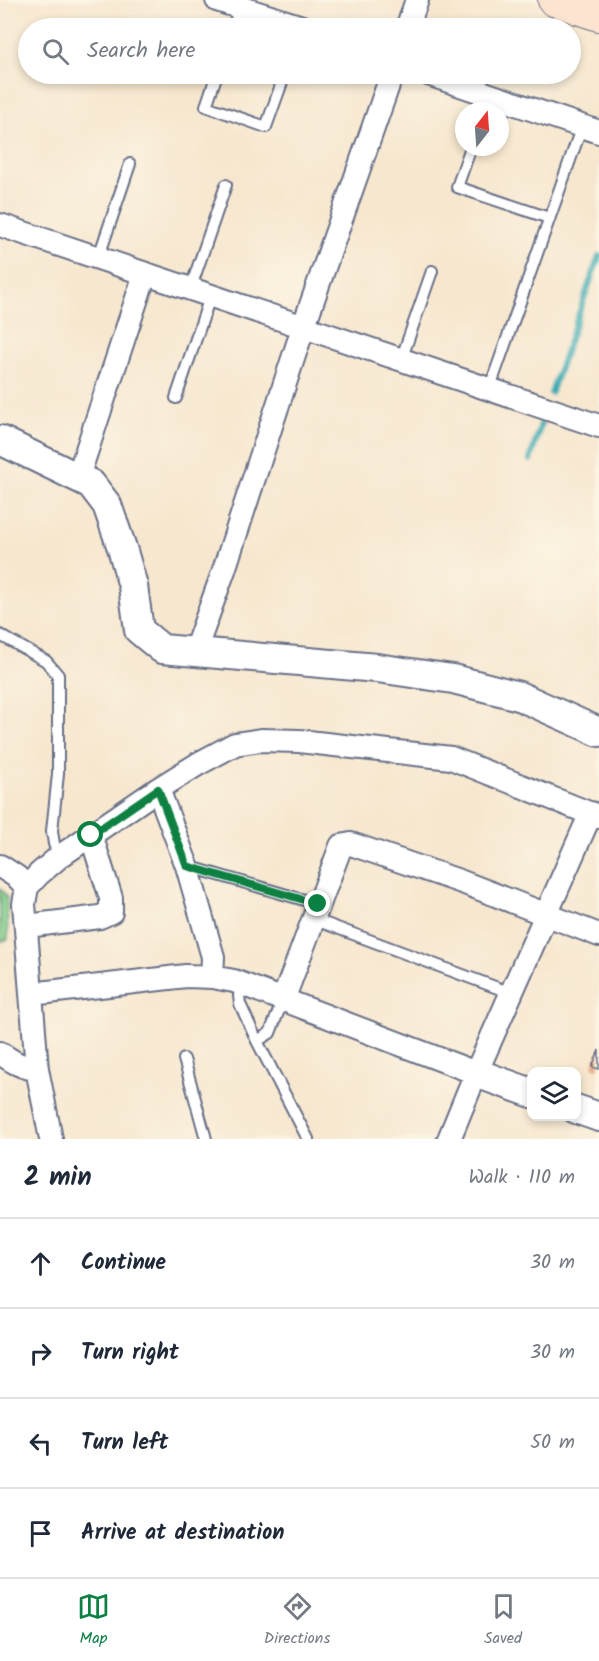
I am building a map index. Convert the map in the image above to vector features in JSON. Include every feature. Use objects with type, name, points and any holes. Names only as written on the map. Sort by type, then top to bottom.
[{"type":"main road","points":[[554,0],[599,15]]},
{"type":"street","points":[[217,0],[236,18]]},
{"type":"street","points":[[411,18],[417,0]]},
{"type":"street","points":[[195,651],[224,570],[303,328],[388,84]]},
{"type":"street","points":[[448,84],[485,102]]},
{"type":"street","points":[[509,109],[590,129]]},
{"type":"street","points":[[0,225],[599,426]]},
{"type":"street","points":[[78,477],[145,274]]},
{"type":"street","points":[[0,440],[91,484],[107,505],[122,548],[133,586],[139,630],[162,649],[377,668],[453,679],[519,696],[599,732]]},
{"type":"street","points":[[51,1139],[37,1070],[24,904],[27,887],[59,857],[158,789],[236,744],[261,740],[299,741],[451,758],[595,815],[545,914],[449,1139]]},
{"type":"street","points":[[158,789],[187,866],[213,957],[212,977]]},
{"type":"street","points":[[27,926],[100,917],[111,912],[111,898],[91,835]]},
{"type":"street","points":[[283,1000],[341,846],[351,844],[462,882],[599,935]]},
{"type":"street","points":[[0,866],[27,887]]},
{"type":"street","points":[[31,994],[186,976],[212,977],[241,984],[527,1092]]},
{"type":"street","points":[[0,1053],[18,1065],[37,1070]]},
{"type":"street","points":[[581,1111],[599,1117]]},
{"type":"lane","points":[[214,84],[206,106],[266,127],[281,84]]},
{"type":"lane","points":[[489,390],[549,218],[590,129]]},
{"type":"lane","points":[[468,156],[457,187],[549,218]]},
{"type":"lane","points":[[98,259],[130,164]]},
{"type":"lane","points":[[176,398],[226,185]]},
{"type":"lane","points":[[401,361],[432,271]]},
{"type":"lane","points":[[0,635],[46,661],[58,675],[58,774],[52,831],[59,857]]},
{"type":"lane","points":[[187,866],[315,912],[511,993]]},
{"type":"lane","points":[[241,984],[240,1004],[308,1139]]},
{"type":"lane","points":[[257,1041],[270,1033],[283,1000]]},
{"type":"lane","points":[[184,1059],[206,1139]]},
{"type":"green space","points":[[0,888],[7,897],[8,939],[0,942]]},
{"type":"building","points":[[599,1050],[599,1069],[592,1067]]},
{"type":"waterway","points":[[551,393],[599,256]]},
{"type":"waterway","points":[[530,460],[541,424]]},
{"type":"route","points":[[91,835],[158,789],[187,866],[318,904]]}]
